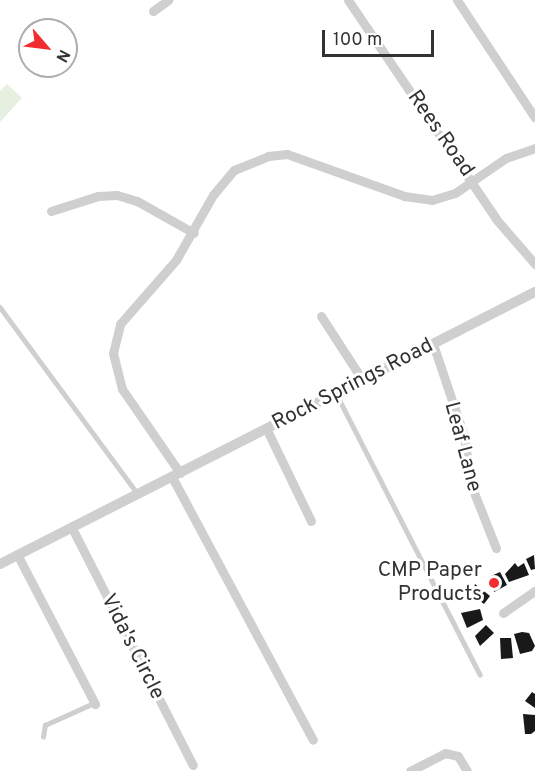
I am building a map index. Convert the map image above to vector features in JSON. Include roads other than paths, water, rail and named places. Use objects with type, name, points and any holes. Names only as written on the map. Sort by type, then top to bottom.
[{"type":"street","points":[[153,11],[168,0]]},
{"type":"street","name":"Rees Road","points":[[348,0],[473,181],[496,219],[535,264]]},
{"type":"street","points":[[457,0],[535,118]]},
{"type":"street","points":[[313,740],[176,475],[122,389],[113,353],[116,334],[131,309],[151,291],[194,233],[224,180],[242,165],[268,156],[306,158],[417,200],[455,193],[506,158],[535,148]]},
{"type":"street","points":[[51,211],[98,196],[117,195],[137,201],[194,233]]},
{"type":"street","name":"Rock Springs Road","points":[[0,564],[337,395],[535,292]]},
{"type":"street","points":[[321,316],[363,381]]},
{"type":"street","name":"Leaf Lane","points":[[433,344],[464,436],[471,485],[496,548]]},
{"type":"street","points":[[267,430],[311,521]]},
{"type":"street","name":"Vida's Circle","points":[[72,528],[193,765]]},
{"type":"street","points":[[18,556],[94,704]]},
{"type":"street","points":[[503,613],[535,591]]},
{"type":"street","points":[[410,771],[452,753],[467,771]]},
{"type":"lane","points":[[0,307],[138,494]]},
{"type":"lane","points":[[337,395],[480,674]]},
{"type":"lane","points":[[43,738],[45,725],[94,704]]},
{"type":"place","name":"CMP Paper Products","points":[[494,583]]}]
